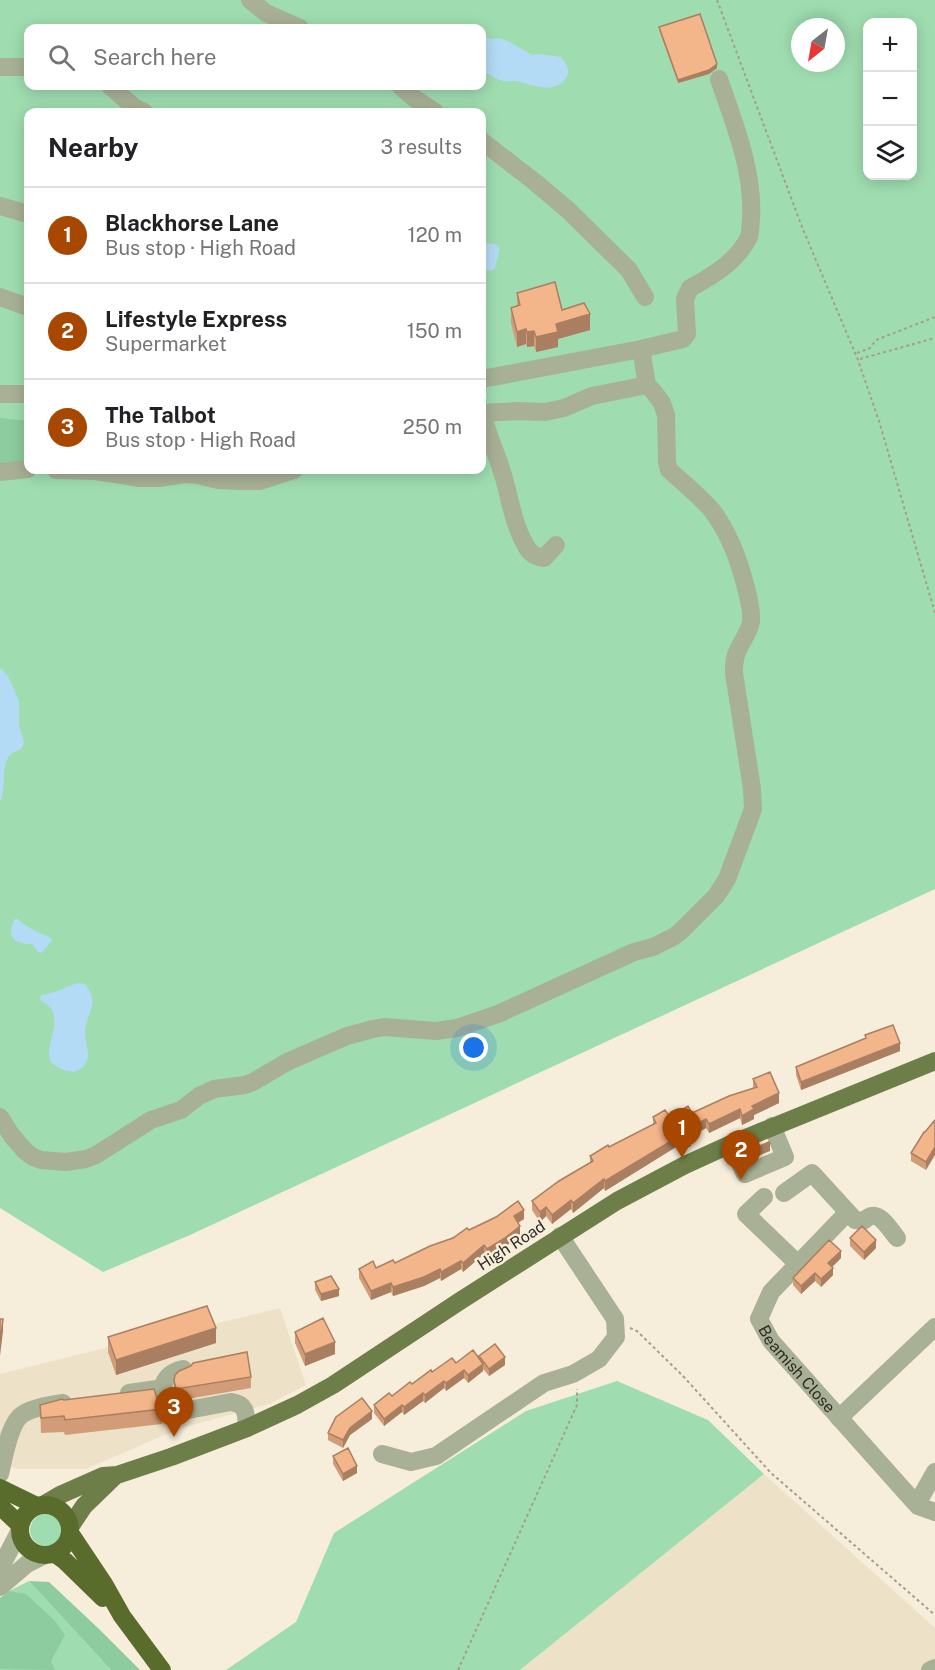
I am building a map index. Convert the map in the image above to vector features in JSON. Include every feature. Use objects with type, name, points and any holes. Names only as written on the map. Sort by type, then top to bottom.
[{"type":"highway","points":[[0,1488],[40,1505],[51,1505],[64,1513],[70,1530],[122,1616],[162,1670]]},
{"type":"highway","points":[[20,1528],[26,1513],[40,1505]]},
{"type":"highway","points":[[0,1506],[20,1528],[24,1546],[36,1554],[49,1555],[65,1561],[122,1616]]},
{"type":"highway","points":[[49,1555],[63,1549],[68,1542],[70,1530]]},
{"type":"main road","name":"High Road","points":[[40,1505],[103,1476],[117,1475],[171,1457],[247,1428],[297,1405],[333,1385],[560,1236],[627,1196],[685,1165],[772,1126],[935,1061]]},
{"type":"main road","name":"High Road","points":[[70,1530],[84,1506],[117,1475]]},
{"type":"street","points":[[250,0],[266,13],[291,24]]},
{"type":"street","points":[[0,67],[24,67]]},
{"type":"street","points":[[486,378],[641,349],[683,339],[687,334],[686,299],[690,288],[707,279],[734,259],[750,235],[752,206],[748,177],[734,123],[719,79]]},
{"type":"street","points":[[115,90],[136,108]]},
{"type":"street","points":[[405,90],[429,108]]},
{"type":"street","points":[[486,144],[568,210],[629,270],[645,297]]},
{"type":"street","points":[[0,206],[24,213]]},
{"type":"street","points":[[0,297],[24,306]]},
{"type":"street","points":[[0,1117],[18,1144],[33,1157],[59,1162],[76,1162],[86,1159],[150,1120],[181,1110],[199,1096],[214,1089],[253,1082],[287,1062],[347,1036],[384,1027],[446,1030],[498,1014],[633,952],[663,943],[680,932],[716,896],[727,879],[753,808],[734,673],[737,651],[751,621],[750,612],[735,549],[723,527],[710,509],[669,470],[666,415],[662,404],[647,385],[641,349]]},
{"type":"street","points":[[486,412],[545,412],[592,396],[647,385]]},
{"type":"street","points":[[0,394],[24,394]]},
{"type":"street","points":[[486,424],[525,545],[531,553],[544,558],[556,546]]},
{"type":"street","points":[[0,472],[24,469]]},
{"type":"street","points":[[115,474],[159,478],[186,474],[240,482],[260,481],[282,474]]},
{"type":"street","points":[[731,1144],[745,1174],[785,1156],[772,1126]]},
{"type":"street","points":[[784,1193],[812,1173],[855,1220],[860,1222],[871,1216],[879,1217],[897,1238]]},
{"type":"street","points":[[764,1197],[746,1214],[798,1264],[847,1213]]},
{"type":"street","points":[[382,1454],[411,1462],[436,1456],[544,1383],[576,1373],[599,1359],[616,1337],[615,1319],[560,1236]]},
{"type":"street","name":"Beamish Close","points":[[798,1264],[771,1292],[759,1319],[771,1341],[917,1504],[935,1512]]},
{"type":"street","name":"Beamish Close","points":[[839,1418],[935,1327]]},
{"type":"street","points":[[183,1369],[166,1378],[162,1387],[168,1410],[172,1413],[231,1402],[239,1403],[245,1408],[247,1428]]},
{"type":"street","points":[[116,1395],[157,1389],[163,1394]]},
{"type":"street","points":[[0,1474],[10,1433],[17,1418],[23,1413],[76,1401]]},
{"type":"street","points":[[917,1504],[935,1472]]},
{"type":"street","points":[[0,1569],[20,1528]]},
{"type":"street","points":[[0,1587],[27,1564],[49,1555]]},
{"type":"street","points":[[930,1670],[935,1668]]},
{"type":"path","points":[[717,0],[802,227],[858,360],[879,421],[935,613]]},
{"type":"path","points":[[855,353],[870,348],[876,340],[935,317]]},
{"type":"path","points":[[858,360],[935,338]]},
{"type":"path","points":[[615,1319],[637,1331],[683,1376],[771,1473],[935,1615]]},
{"type":"path","points":[[458,1670],[577,1405],[576,1373]]},
{"type":"shaded area","points":[[280,1308],[306,1385],[269,1404],[178,1429],[86,1469],[18,1469],[0,1462],[0,1374],[190,1327],[219,1323]]},
{"type":"shaded area","points":[[764,1474],[935,1628],[935,1670],[520,1670]]},
{"type":"green space","points":[[0,0],[935,0],[935,889],[190,1235],[103,1272],[0,1208]]},
{"type":"green space","points":[[0,418],[24,421],[24,463],[0,464]]},
{"type":"green space","points":[[617,1381],[708,1420],[764,1474],[520,1670],[226,1670],[296,1622],[334,1533],[526,1411]]},
{"type":"green space","points":[[46,1514],[57,1519],[62,1530],[57,1541],[46,1546],[35,1541],[30,1530],[35,1519]]},
{"type":"green space","points":[[29,1581],[111,1670],[0,1670],[0,1598]]},
{"type":"green space","points":[[29,1581],[49,1582],[140,1670],[111,1670]]},
{"type":"green space","points":[[9,1591],[26,1594],[54,1620],[65,1635],[51,1661],[55,1670],[0,1669],[0,1598]]},
{"type":"water","points":[[486,37],[508,41],[532,55],[561,57],[568,73],[561,83],[549,87],[498,79],[486,73]]},
{"type":"water","points":[[486,243],[495,244],[500,248],[495,268],[491,271],[486,269]]},
{"type":"water","points":[[0,668],[8,676],[19,701],[19,726],[24,742],[22,748],[9,756],[6,762],[0,802]]},
{"type":"water","points":[[15,919],[51,938],[52,941],[41,953],[32,944],[18,942],[11,934]]},
{"type":"water","points":[[78,983],[85,984],[90,991],[93,1003],[85,1031],[87,1062],[80,1069],[72,1072],[59,1068],[51,1062],[49,1048],[53,1031],[53,1013],[49,1006],[40,1000],[41,995]]},
{"type":"building","points":[[700,14],[717,64],[709,70],[678,80],[659,27]]},
{"type":"building","points":[[555,282],[562,310],[584,303],[590,314],[556,324],[558,332],[536,337],[534,331],[527,332],[526,329],[517,332],[511,308],[520,305],[517,293]]},
{"type":"building","points":[[893,1025],[900,1043],[801,1082],[796,1067],[866,1038],[865,1035]]},
{"type":"building","points":[[770,1072],[779,1093],[752,1106],[754,1109],[742,1116],[740,1109],[709,1124],[706,1119],[689,1128],[691,1136],[679,1143],[676,1138],[605,1181],[604,1179],[573,1203],[571,1200],[552,1215],[546,1207],[540,1212],[532,1201],[559,1181],[593,1161],[590,1156],[656,1123],[653,1117],[665,1110],[670,1117],[688,1106],[692,1113],[729,1096],[757,1087],[753,1079]]},
{"type":"building","points":[[935,1120],[935,1147],[926,1162],[911,1153],[924,1132]]},
{"type":"building","points":[[769,1142],[751,1152],[750,1150]]},
{"type":"building","points":[[518,1201],[524,1210],[514,1216],[520,1226],[487,1249],[484,1245],[463,1263],[461,1261],[441,1272],[440,1269],[393,1287],[391,1283],[371,1291],[359,1269],[373,1261],[376,1268],[393,1260],[395,1263],[453,1238],[467,1228],[469,1230],[496,1217]]},
{"type":"building","points":[[862,1226],[876,1240],[864,1252],[850,1238]]},
{"type":"building","points":[[829,1240],[841,1251],[828,1263],[833,1268],[821,1279],[815,1273],[801,1286],[793,1278]]},
{"type":"building","points":[[331,1276],[339,1289],[321,1294],[315,1282]]},
{"type":"building","points":[[207,1306],[216,1328],[116,1360],[108,1337]]},
{"type":"building","points":[[323,1318],[335,1342],[305,1354],[295,1332]]},
{"type":"building","points":[[0,1319],[3,1319],[0,1344]]},
{"type":"building","points":[[495,1344],[505,1357],[489,1369],[479,1356]]},
{"type":"building","points":[[473,1350],[483,1364],[468,1375],[464,1370],[425,1395],[423,1393],[404,1407],[402,1405],[384,1419],[374,1405],[389,1393],[392,1396],[410,1382],[412,1384],[452,1358],[456,1363]]},
{"type":"building","points":[[247,1352],[251,1377],[176,1389],[175,1375],[193,1363]]},
{"type":"building","points":[[154,1389],[162,1409],[65,1420],[64,1416],[41,1418],[40,1405],[62,1399]]},
{"type":"building","points":[[362,1398],[372,1411],[350,1428],[343,1440],[328,1433],[336,1417]]},
{"type":"building","points":[[348,1448],[357,1466],[343,1474],[333,1456]]},
{"type":"place","name":"Blackhorse Lane","points":[[682,1158]]},
{"type":"place","name":"Lifestyle Express","points":[[741,1180]]},
{"type":"place","name":"The Talbot","points":[[174,1437]]}]
